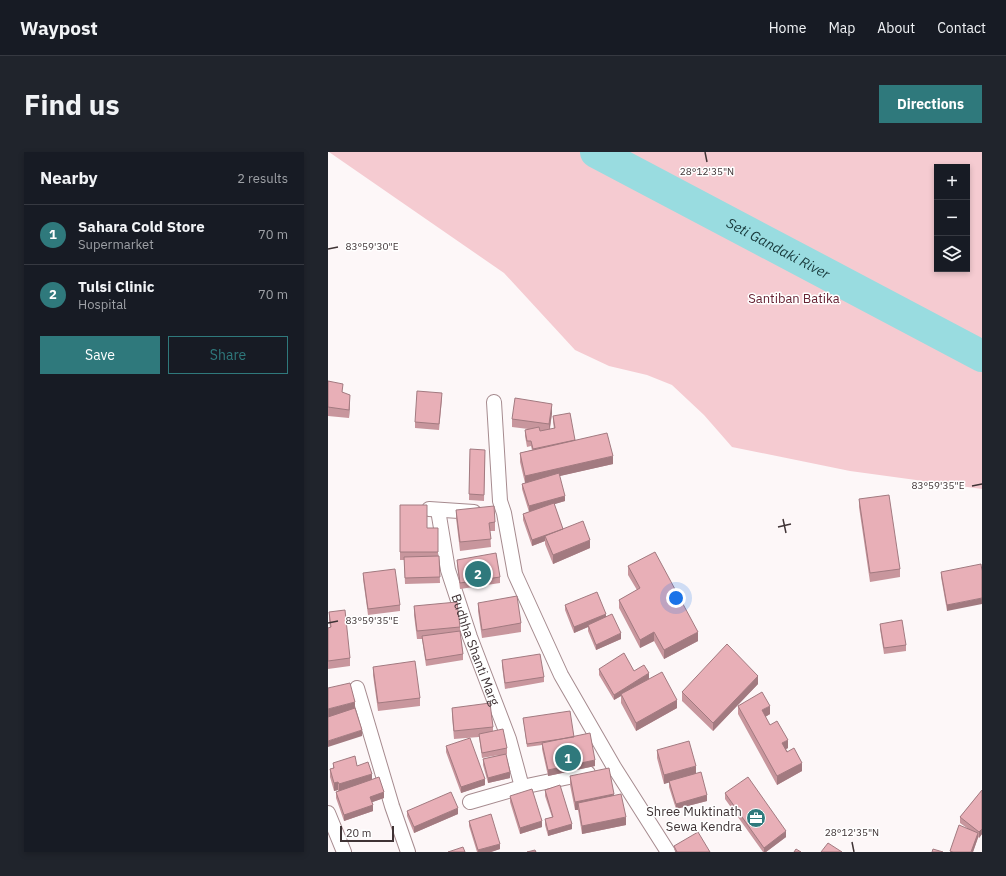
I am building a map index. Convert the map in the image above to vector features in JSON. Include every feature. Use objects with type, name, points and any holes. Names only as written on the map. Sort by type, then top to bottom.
[{"type":"street","points":[[494,402],[500,501],[504,513],[515,574],[561,675],[614,767],[668,852]]},
{"type":"street","points":[[417,509],[504,513]]},
{"type":"street","name":"Budhha Shanti Marg","points":[[438,510],[448,570],[470,637],[509,738],[522,787]]},
{"type":"street","points":[[357,688],[392,806],[408,852]]},
{"type":"street","points":[[470,802],[522,787],[614,767]]},
{"type":"street","points":[[328,813],[344,852]]},
{"type":"green space","name":"Santiban Batika","points":[[329,152],[982,152],[982,489],[850,471],[732,447],[704,415],[672,385],[647,375],[609,366],[575,350],[504,273]]},
{"type":"building","points":[[328,381],[343,384],[342,392],[350,395],[349,410],[328,407]]},
{"type":"building","points":[[417,391],[442,393],[439,424],[415,422]]},
{"type":"building","points":[[515,398],[552,404],[549,424],[512,419]]},
{"type":"building","points":[[570,413],[575,440],[533,449],[531,441],[527,441],[525,430],[539,427],[540,431],[555,428],[553,416]]},
{"type":"building","points":[[607,433],[613,456],[525,476],[520,453]]},
{"type":"building","points":[[470,449],[485,450],[484,495],[469,494]]},
{"type":"building","points":[[559,473],[565,496],[529,506],[522,484]]},
{"type":"building","points":[[889,495],[900,569],[870,573],[859,499]]},
{"type":"building","points":[[554,503],[563,529],[532,540],[523,514]]},
{"type":"building","points":[[400,505],[427,505],[427,528],[438,528],[438,552],[400,552]]},
{"type":"building","points":[[494,506],[495,522],[489,523],[491,539],[460,542],[456,510]]},
{"type":"building","points":[[583,521],[590,540],[553,555],[545,536]]},
{"type":"building","points":[[655,552],[698,632],[664,650],[654,632],[640,640],[619,600],[640,588],[628,566]]},
{"type":"building","points":[[496,553],[500,577],[460,583],[457,560]]},
{"type":"building","points":[[439,556],[440,577],[405,578],[404,557]]},
{"type":"building","points":[[981,564],[982,598],[947,605],[941,572]]},
{"type":"building","points":[[395,569],[400,605],[368,609],[363,573]]},
{"type":"building","points":[[597,592],[606,614],[574,627],[565,605]]},
{"type":"building","points":[[517,596],[521,623],[482,630],[478,603]]},
{"type":"building","points":[[457,602],[460,627],[417,631],[414,606]]},
{"type":"building","points":[[345,610],[350,658],[328,661],[328,628],[331,627],[329,612]]},
{"type":"building","points":[[612,614],[621,633],[596,645],[588,625]]},
{"type":"building","points":[[902,620],[906,645],[884,648],[880,624]]},
{"type":"building","points":[[460,631],[463,654],[426,660],[422,636]]},
{"type":"building","points":[[727,644],[758,676],[713,723],[682,692]]},
{"type":"building","points":[[624,653],[634,671],[644,665],[649,673],[614,695],[599,669]]},
{"type":"building","points":[[540,654],[544,677],[505,683],[502,660]]},
{"type":"building","points":[[415,661],[420,698],[378,703],[373,667]]},
{"type":"building","points":[[662,672],[677,700],[636,723],[621,694]]},
{"type":"building","points":[[350,683],[355,702],[328,709],[328,688]]},
{"type":"building","points":[[762,692],[770,706],[762,710],[770,725],[777,721],[788,740],[782,743],[787,752],[794,748],[802,763],[777,776],[738,706]]},
{"type":"building","points":[[490,703],[493,727],[454,731],[452,708]]},
{"type":"building","points":[[355,708],[362,730],[328,741],[328,717]]},
{"type":"building","points":[[570,711],[574,737],[527,744],[523,718]]},
{"type":"building","points":[[503,729],[507,748],[482,753],[479,734]]},
{"type":"building","points":[[590,733],[595,760],[548,770],[542,743]]},
{"type":"building","points":[[470,738],[485,779],[461,787],[446,746]]},
{"type":"building","points":[[689,741],[696,766],[664,775],[657,750]]},
{"type":"building","points":[[506,754],[510,772],[488,778],[483,759]]},
{"type":"building","points":[[355,756],[357,766],[368,762],[372,774],[339,784],[338,782],[334,783],[330,769],[334,768],[333,763]]},
{"type":"building","points":[[609,768],[614,794],[575,802],[570,776]]},
{"type":"building","points":[[701,772],[707,795],[676,804],[669,781]]},
{"type":"building","points":[[379,777],[384,792],[370,797],[373,805],[344,815],[336,792]]},
{"type":"building","name":"Shree Muktinath Sewa Kendra","points":[[748,777],[786,831],[764,848],[725,793]]},
{"type":"building","points":[[560,785],[572,824],[548,831],[545,819],[553,817],[545,790]]},
{"type":"building","points":[[532,789],[542,821],[520,828],[510,796]]},
{"type":"building","points":[[982,790],[982,829],[979,832],[960,817]]},
{"type":"building","points":[[451,792],[458,808],[414,827],[407,811]]},
{"type":"building","points":[[621,794],[626,817],[582,826],[578,803]]},
{"type":"building","points":[[491,814],[500,844],[478,850],[469,821]]},
{"type":"building","points":[[959,825],[978,833],[971,852],[950,851]]},
{"type":"building","points":[[698,832],[710,852],[677,852],[674,846]]},
{"type":"building","points":[[828,843],[842,852],[821,852]]},
{"type":"building","points":[[463,847],[465,852],[448,852]]},
{"type":"building","points":[[796,849],[801,852],[794,852]]},
{"type":"building","points":[[933,849],[943,852],[932,852]]},
{"type":"waterway","name":"Seti Gandaki River","points":[[596,152],[982,356]]},
{"type":"place","name":"Tulsi Clinic","points":[[478,574]]},
{"type":"place","name":"Sahara Cold Store","points":[[568,758]]},
{"type":"place","name":"Shree Muktinath Sewa Kendra","points":[[756,818]]}]
